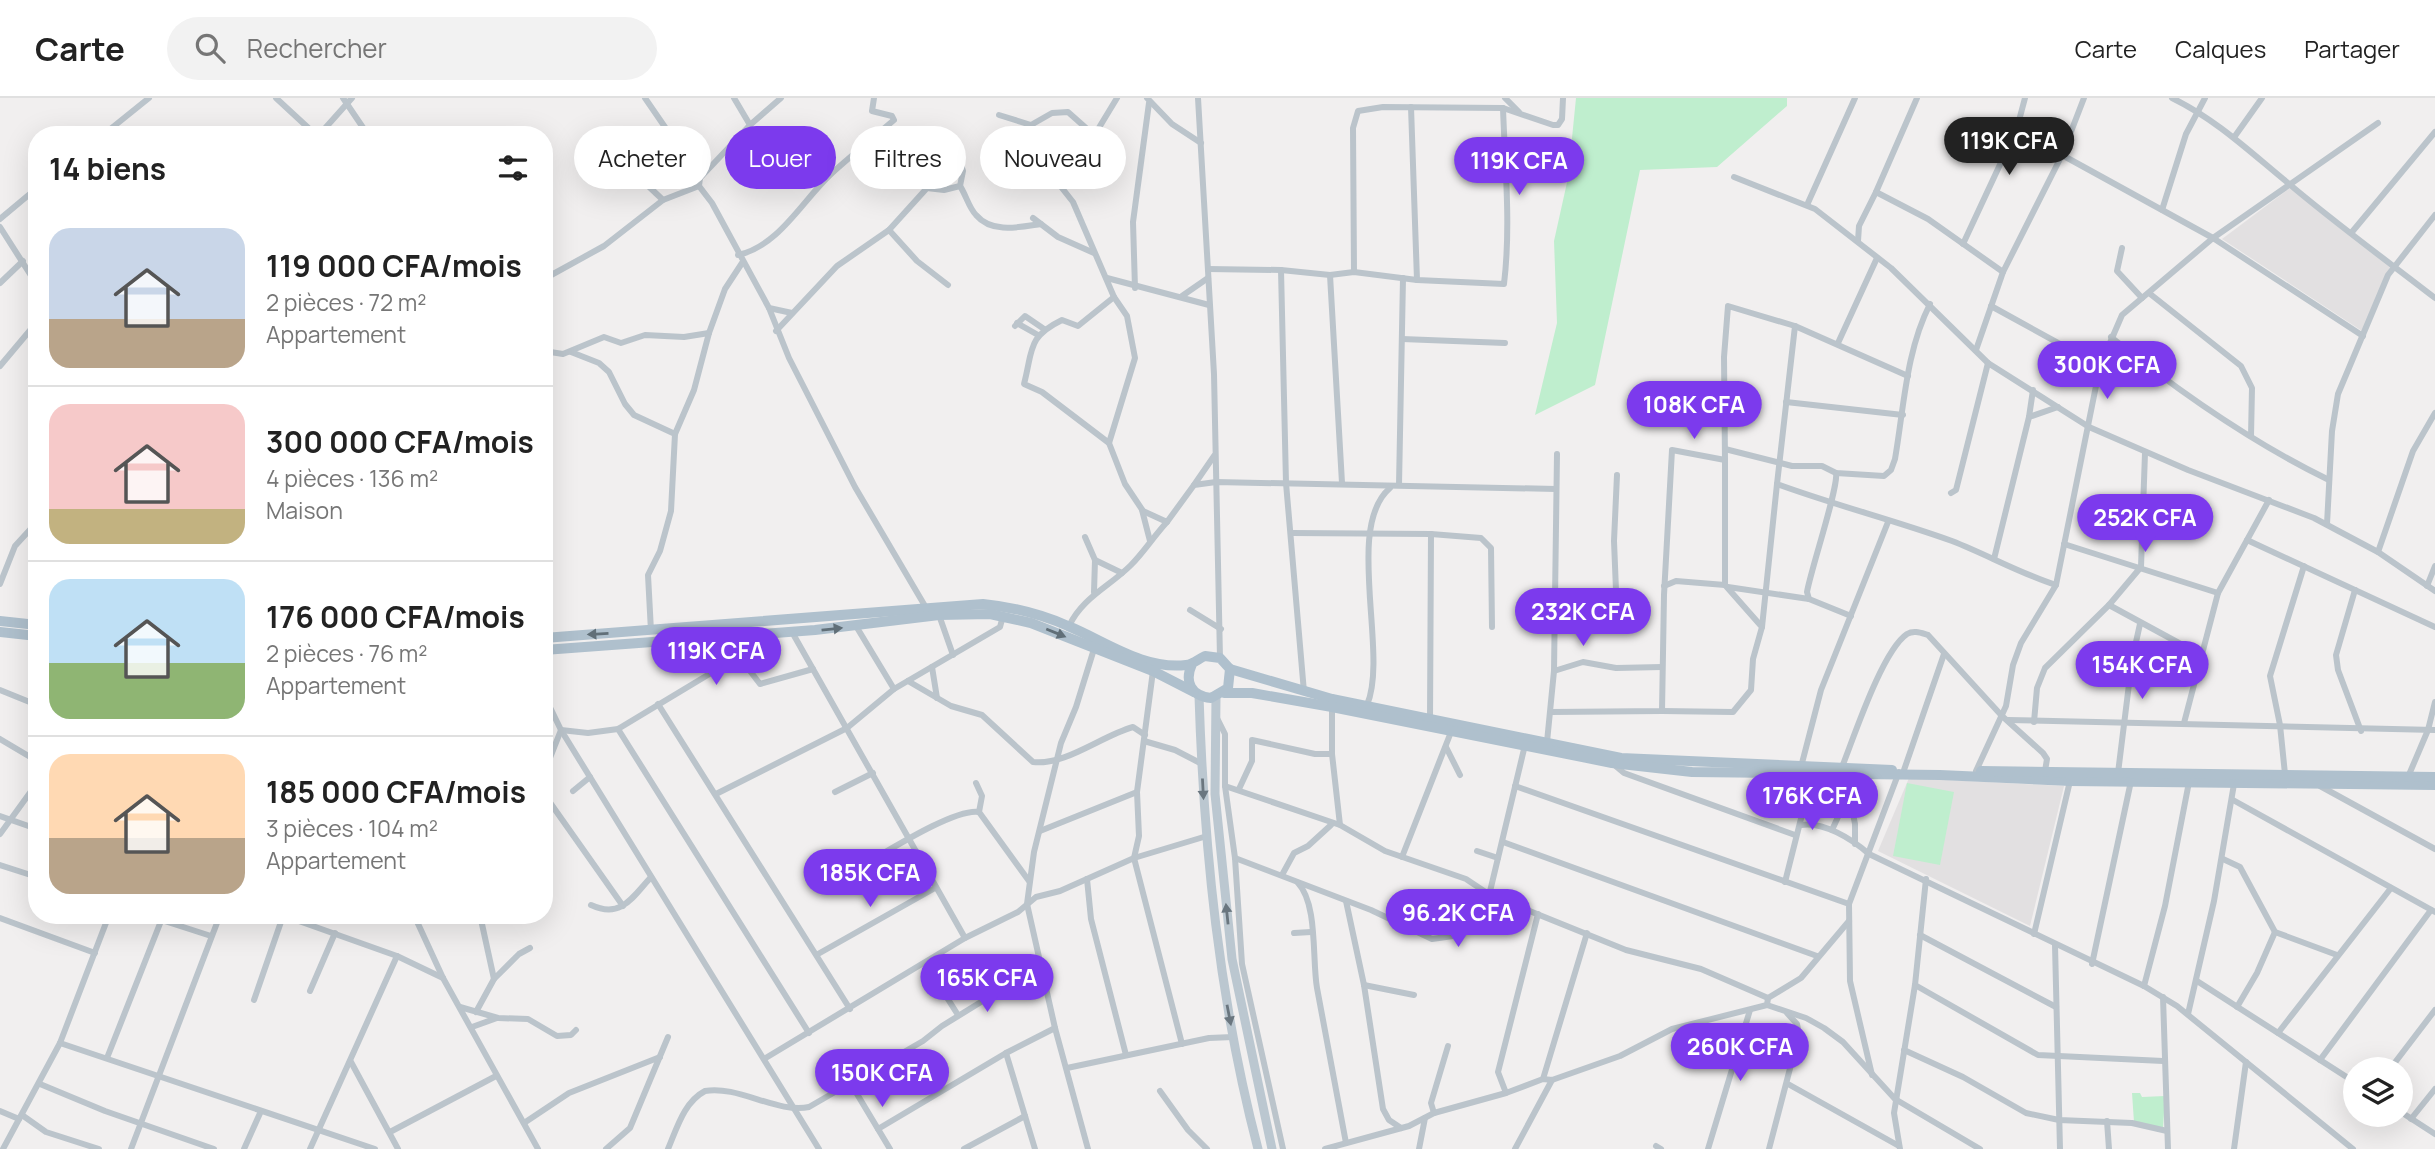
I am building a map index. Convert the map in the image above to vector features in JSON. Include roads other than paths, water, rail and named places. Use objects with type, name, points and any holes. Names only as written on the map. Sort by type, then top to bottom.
[{"type":"main road","points":[[553,637],[886,613],[925,606],[1003,606],[1069,626],[1120,651],[1155,663],[1192,664],[1205,656],[1220,658],[1230,669],[1304,692],[1621,758],[1842,767],[2070,781],[2435,785]]},
{"type":"main road","points":[[553,650],[856,626],[939,615],[1003,615],[1031,623],[1153,671],[1196,694],[1252,693],[1612,763],[1692,772],[1850,776],[1900,772],[2045,771],[2435,778]]},
{"type":"main road","points":[[0,621],[28,624]]},
{"type":"main road","points":[[0,632],[28,635]]},
{"type":"main road","points":[[1192,664],[1188,678],[1196,694],[1220,970],[1258,1149]]},
{"type":"main road","points":[[1230,669],[1230,684],[1220,695],[1215,716],[1215,794],[1232,959],[1272,1149]]},
{"type":"street","points":[[114,126],[149,98]]},
{"type":"street","points":[[276,98],[307,126]]},
{"type":"street","points":[[645,98],[664,126]]},
{"type":"street","points":[[734,98],[750,125]]},
{"type":"street","points":[[711,166],[750,125],[781,98]]},
{"type":"street","points":[[738,255],[755,251],[784,226],[829,176],[894,120],[892,116],[872,111],[874,98]]},
{"type":"street","points":[[1099,126],[1117,98]]},
{"type":"street","points":[[1198,98],[1214,374],[1220,658]]},
{"type":"street","points":[[1494,108],[1504,98],[1521,114]]},
{"type":"street","points":[[1354,272],[1353,128],[1355,116],[1362,108],[1503,108],[1558,125],[1562,119],[1563,98]]},
{"type":"street","points":[[1807,205],[1855,98]]},
{"type":"street","points":[[1858,241],[1858,226],[1876,192],[1917,98]]},
{"type":"street","points":[[1963,244],[2017,128],[2025,98]]},
{"type":"street","points":[[1976,351],[2003,272],[2062,155],[2084,98]]},
{"type":"street","points":[[2172,98],[2197,110],[2235,136],[2289,184],[2435,298]]},
{"type":"street","points":[[2162,210],[2186,134],[2205,98]]},
{"type":"street","points":[[2235,136],[2262,98]]},
{"type":"street","points":[[325,126],[347,100],[363,126]]},
{"type":"street","points":[[1148,100],[1172,124],[1201,143]]},
{"type":"street","points":[[1135,288],[1133,222],[1148,100]]},
{"type":"street","points":[[1411,107],[1417,280]]},
{"type":"street","points":[[1208,269],[1281,270],[1329,275],[1354,272],[1417,280],[1504,284],[1510,239],[1506,211],[1503,108]]},
{"type":"street","points":[[999,115],[1031,125],[1052,113],[1068,112],[1083,126]]},
{"type":"street","points":[[1976,771],[2005,718],[2021,643],[2056,585],[2100,366],[2122,315],[2213,238],[2378,123]]},
{"type":"street","points":[[2352,232],[2435,132]]},
{"type":"street","points":[[2062,155],[2213,238],[2363,337]]},
{"type":"street","points":[[1734,177],[1807,205],[1846,231],[1930,304],[1988,363],[2089,427],[2145,453],[2326,524],[2378,552],[2435,591]]},
{"type":"street","points":[[651,189],[663,200]]},
{"type":"street","points":[[553,274],[604,246],[663,200],[691,189]]},
{"type":"street","points":[[701,189],[712,203],[769,309],[776,331],[855,486],[925,606]]},
{"type":"street","points":[[776,331],[837,266],[889,230],[926,189]]},
{"type":"street","points":[[962,189],[975,215],[990,225],[1013,228],[1041,224]]},
{"type":"street","points":[[1063,189],[1073,202],[1114,297],[1127,316],[1135,358],[1109,443]]},
{"type":"street","points":[[1876,192],[1928,219],[2003,272]]},
{"type":"street","points":[[0,219],[28,196]]},
{"type":"street","points":[[2326,524],[2338,394],[2394,266],[2435,215]]},
{"type":"street","points":[[1033,218],[1058,237],[1094,253]]},
{"type":"street","points":[[0,226],[28,270]]},
{"type":"street","points":[[1846,231],[1858,226]]},
{"type":"street","points":[[889,230],[917,261],[948,285]]},
{"type":"street","points":[[2122,248],[2117,271],[2142,298]]},
{"type":"street","points":[[1838,343],[1877,258]]},
{"type":"street","points":[[0,283],[23,261]]},
{"type":"street","points":[[651,631],[648,575],[660,551],[671,511],[675,434],[694,390],[709,333],[725,289],[743,263]]},
{"type":"street","points":[[1281,270],[1286,483],[1304,692]]},
{"type":"street","points":[[1329,275],[1342,483]]},
{"type":"street","points":[[1107,278],[1135,288],[1182,296],[1209,305]]},
{"type":"street","points":[[1182,296],[1208,278]]},
{"type":"street","points":[[1399,485],[1403,278]]},
{"type":"street","points":[[2149,293],[2241,366],[2252,388],[2250,436]]},
{"type":"street","points":[[1114,297],[1079,326],[1062,320],[1041,332],[1024,384],[1042,392],[1109,443],[1125,484],[1142,509],[1150,541]]},
{"type":"street","points":[[1725,449],[1780,462],[1822,466],[1836,473],[1884,476],[1891,470],[1920,324],[1930,304]]},
{"type":"street","points":[[1762,627],[1725,585],[1724,357],[1728,306],[1795,326],[1908,376]]},
{"type":"street","points":[[1991,306],[2100,366]]},
{"type":"street","points":[[769,309],[792,313]]},
{"type":"street","points":[[1016,325],[1041,332]]},
{"type":"street","points":[[1551,712],[1736,710],[1751,690],[1753,659],[1762,627],[1767,591],[1795,326]]},
{"type":"street","points":[[0,366],[28,333]]},
{"type":"street","points":[[553,354],[571,352],[604,337],[621,343],[645,335],[684,337],[709,333]]},
{"type":"street","points":[[2111,337],[2165,379],[2250,436],[2329,480]]},
{"type":"street","points":[[1402,340],[1505,343]]},
{"type":"street","points":[[571,352],[599,363],[609,372],[625,404],[634,415],[675,434]]},
{"type":"street","points":[[1951,493],[1956,490],[1988,363]]},
{"type":"street","points":[[1994,559],[2029,417],[2033,390]]},
{"type":"street","points":[[1786,402],[1903,415]]},
{"type":"street","points":[[2029,417],[2058,407]]},
{"type":"street","points":[[2378,552],[2413,451],[2435,413]]},
{"type":"street","points":[[1662,711],[1664,586],[1672,450],[1725,460]]},
{"type":"street","points":[[2034,722],[2037,688],[2045,668],[2109,605],[2141,567],[2145,453]]},
{"type":"street","points":[[1547,742],[1554,671],[1557,454]]},
{"type":"street","points":[[1069,626],[1075,613],[1094,592],[1122,573],[1167,522],[1214,456]]},
{"type":"street","points":[[1809,599],[1810,572],[1837,482],[1836,473]]},
{"type":"street","points":[[1617,475],[1614,541],[1617,615]]},
{"type":"street","points":[[1194,485],[1216,482],[1342,483],[1390,488]]},
{"type":"street","points":[[1777,484],[1949,540],[2019,573],[2056,585]]},
{"type":"street","points":[[1367,705],[1371,683],[1368,594],[1372,515],[1381,495],[1399,485],[1556,489]]},
{"type":"street","points":[[1376,487],[1381,495]]},
{"type":"street","points":[[2183,723],[2218,593],[2269,500]]},
{"type":"street","points":[[1142,509],[1167,522]]},
{"type":"street","points":[[1801,767],[1813,715],[1888,522]]},
{"type":"street","points":[[0,583],[15,546],[28,532]]},
{"type":"street","points":[[1292,533],[1431,534],[1481,538],[1491,548],[1492,627]]},
{"type":"street","points":[[1430,719],[1431,534]]},
{"type":"street","points":[[1085,537],[1095,560],[1094,592]]},
{"type":"street","points":[[2247,540],[2435,627]]},
{"type":"street","points":[[2064,544],[2218,593]]},
{"type":"street","points":[[1095,560],[1122,573]]},
{"type":"street","points":[[2285,774],[2280,725],[2270,676],[2304,566]]},
{"type":"street","points":[[2427,586],[2435,566]]},
{"type":"street","points":[[1665,573],[1676,581]]},
{"type":"street","points":[[1664,586],[1676,581],[1767,591],[1809,599],[1851,616]]},
{"type":"street","points":[[2355,590],[2336,655],[2338,670],[2361,730]]},
{"type":"street","points":[[2109,605],[2201,655]]},
{"type":"street","points":[[1190,610],[1221,629]]},
{"type":"street","points":[[939,615],[953,655]]},
{"type":"street","points":[[716,794],[847,728],[894,689],[1000,627],[1003,615]]},
{"type":"street","points":[[1553,618],[1632,615]]},
{"type":"street","points":[[2118,773],[2127,722],[2132,660],[2140,624]]},
{"type":"street","points":[[856,626],[894,689]]},
{"type":"street","points":[[792,631],[965,938]]},
{"type":"street","points":[[1842,767],[1880,673],[1903,638],[1910,633],[1928,635],[2005,718],[2045,756],[2045,771]]},
{"type":"street","points":[[561,730],[588,733],[618,729],[709,675],[720,662],[721,635]]},
{"type":"street","points":[[1080,1149],[1088,1147],[1055,1028],[1027,904],[1028,881],[1061,743],[1076,707],[1094,649]]},
{"type":"street","points":[[1872,1075],[1850,981],[1849,904],[1944,654]]},
{"type":"street","points":[[720,662],[747,667],[760,684],[813,669]]},
{"type":"street","points":[[1554,671],[1583,662],[1616,668],[1662,667]]},
{"type":"street","points":[[932,667],[937,698]]},
{"type":"street","points":[[1153,671],[1137,792],[1139,836],[1134,858],[1182,1044]]},
{"type":"street","points":[[908,681],[951,706],[982,715],[1033,762],[1071,755],[1093,741],[1147,720]]},
{"type":"street","points":[[0,690],[28,701]]},
{"type":"street","points":[[2408,777],[2431,730],[2435,702]]},
{"type":"street","points":[[658,704],[818,954],[850,1009]]},
{"type":"street","points":[[1332,707],[1332,754],[1340,825]]},
{"type":"street","points":[[553,714],[819,1149]]},
{"type":"street","points":[[1215,716],[1225,734],[1225,786],[1235,858],[1242,964],[1283,1149]]},
{"type":"street","points":[[2005,718],[2034,722],[2431,730]]},
{"type":"street","points":[[1133,727],[1145,738],[1202,764]]},
{"type":"street","points":[[618,729],[809,1033]]},
{"type":"street","points":[[553,751],[561,730]]},
{"type":"street","points":[[1402,857],[1451,732]]},
{"type":"street","points":[[0,739],[28,756]]},
{"type":"street","points":[[1238,789],[1252,761],[1252,740],[1315,754],[1332,754]]},
{"type":"street","points":[[1235,858],[1399,922],[1414,932],[1440,940],[1453,936],[1465,916],[1482,911],[1490,895],[1525,745]]},
{"type":"street","points":[[1446,747],[1460,775]]},
{"type":"street","points":[[1612,763],[1624,773],[1795,835]]},
{"type":"street","points":[[835,792],[873,773]]},
{"type":"street","points":[[1785,882],[1812,775]]},
{"type":"street","points":[[1850,776],[1849,793],[1855,824],[1855,844]]},
{"type":"street","points":[[573,791],[590,777]]},
{"type":"street","points":[[2034,934],[2070,781]]},
{"type":"street","points":[[2092,964],[2131,781]]},
{"type":"street","points":[[2144,986],[2165,906],[2189,782]]},
{"type":"street","points":[[976,783],[982,796],[979,811],[1028,881]]},
{"type":"street","points":[[2188,1014],[2222,859],[2234,784]]},
{"type":"street","points":[[2318,785],[2435,849]]},
{"type":"street","points":[[1225,786],[1331,825],[1340,825],[1402,857],[1466,879],[1490,895],[1626,950],[1701,969],[1787,1013],[1807,1017],[1843,1042],[1895,1099],[1980,1149]]},
{"type":"street","points":[[1515,786],[1849,904]]},
{"type":"street","points":[[1040,831],[1137,792]]},
{"type":"street","points":[[1832,830],[1849,793]]},
{"type":"street","points":[[0,834],[28,795]]},
{"type":"street","points":[[2233,800],[2433,911],[2320,1060]]},
{"type":"street","points":[[553,807],[623,906]]},
{"type":"street","points":[[842,863],[852,866],[864,864],[968,811],[979,811]]},
{"type":"street","points":[[0,816],[28,825]]},
{"type":"street","points":[[1282,875],[1294,853],[1308,846],[1331,825]]},
{"type":"street","points":[[1801,825],[1832,830],[1869,854],[1926,879],[2092,964],[2144,986],[2188,1014],[2353,1149]]},
{"type":"street","points":[[764,1059],[1036,897],[1087,879],[1134,858],[1207,836]]},
{"type":"street","points":[[1503,842],[1817,956]]},
{"type":"street","points":[[1477,851],[1498,858]]},
{"type":"street","points":[[2222,859],[2240,867],[2275,932],[2337,955]]},
{"type":"street","points":[[0,865],[28,874]]},
{"type":"street","points":[[591,905],[604,911],[623,906],[651,877]]},
{"type":"street","points":[[1087,879],[1091,919],[1125,1055]]},
{"type":"street","points":[[1900,1147],[1894,1112],[1895,1099],[1915,985],[1926,879]]},
{"type":"street","points":[[1297,882],[1307,897],[1317,985],[1346,1143]]},
{"type":"street","points":[[818,954],[935,888]]},
{"type":"street","points":[[2278,1033],[2391,888]]},
{"type":"street","points":[[1346,901],[1364,985],[1383,1109],[1389,1120],[1402,1128]]},
{"type":"street","points":[[1506,1093],[1498,1072],[1538,914]]},
{"type":"street","points":[[0,918],[95,953]]},
{"type":"street","points":[[1325,1149],[1402,1128],[1434,1113],[1506,1093],[1543,1079],[1552,1080],[1620,1056],[1672,1029],[1750,1010],[1801,978],[1849,921]]},
{"type":"street","points":[[4,1149],[60,1043],[106,924]]},
{"type":"street","points":[[107,1058],[160,924]]},
{"type":"street","points":[[171,924],[211,936]]},
{"type":"street","points":[[131,1149],[216,924]]},
{"type":"street","points":[[254,1000],[280,924]]},
{"type":"street","points":[[307,924],[397,956],[443,978]]},
{"type":"street","points":[[418,924],[443,978],[538,1149]]},
{"type":"street","points":[[482,924],[494,979]]},
{"type":"street","points":[[1294,933],[1311,932]]},
{"type":"street","points":[[2237,1007],[2275,932]]},
{"type":"street","points":[[310,991],[335,933]]},
{"type":"street","points":[[1543,1079],[1587,933]]},
{"type":"street","points":[[1920,935],[2056,1007]]},
{"type":"street","points":[[2055,945],[2060,1149]]},
{"type":"street","points":[[476,1012],[494,979],[519,954],[530,948]]},
{"type":"street","points":[[310,1149],[397,956]]},
{"type":"street","points":[[925,963],[958,1015]]},
{"type":"street","points":[[668,1149],[684,1112],[695,1097],[705,1091],[748,1096],[793,1107],[809,1107],[923,1041],[958,1015],[1011,984],[1042,973]]},
{"type":"street","points":[[2197,981],[2343,1075]]},
{"type":"street","points":[[1364,985],[1415,995]]},
{"type":"street","points":[[1915,985],[2027,1051],[2057,1058],[2163,1061]]},
{"type":"street","points":[[2163,998],[2168,1149]]},
{"type":"street","points":[[460,1007],[498,1018],[528,1019],[557,1037],[571,1035],[576,1030]]},
{"type":"street","points":[[1708,1149],[1750,1010]]},
{"type":"street","points":[[2398,1057],[2435,1010]]},
{"type":"street","points":[[1770,1149],[1800,1029],[1787,1013]]},
{"type":"street","points":[[472,1027],[498,1018]]},
{"type":"street","points":[[878,1129],[1055,1028]]},
{"type":"street","points":[[606,1149],[630,1128],[668,1037]]},
{"type":"street","points":[[1067,1068],[1182,1044],[1233,1037]]},
{"type":"street","points":[[60,1043],[374,1149]]},
{"type":"street","points":[[1434,1113],[1431,1103],[1448,1046]]},
{"type":"street","points":[[1904,1050],[1963,1077],[2024,1112],[2059,1120],[2107,1121],[2167,1131]]},
{"type":"street","points":[[1006,1054],[1035,1149]]},
{"type":"street","points":[[524,1123],[569,1093],[660,1057]]},
{"type":"street","points":[[351,1062],[397,1149]]},
{"type":"street","points":[[2234,1149],[2246,1062]]},
{"type":"street","points":[[390,1132],[496,1076]]},
{"type":"street","points":[[1516,1149],[1552,1080]]},
{"type":"street","points":[[40,1084],[105,1111],[142,1121],[214,1149]]},
{"type":"street","points":[[851,1084],[890,1149]]},
{"type":"street","points":[[1788,1084],[1900,1147]]},
{"type":"street","points":[[2413,1116],[2435,1089]]},
{"type":"street","points":[[1160,1091],[1188,1130],[1207,1149]]},
{"type":"street","points":[[0,1111],[21,1117],[46,1132],[99,1149]]},
{"type":"street","points":[[244,1149],[261,1111]]},
{"type":"street","points":[[964,1149],[1025,1116]]},
{"type":"street","points":[[1419,1149],[1425,1118]]},
{"type":"street","points":[[2413,1120],[2435,1134]]},
{"type":"street","points":[[2107,1121],[2109,1149]]}]
